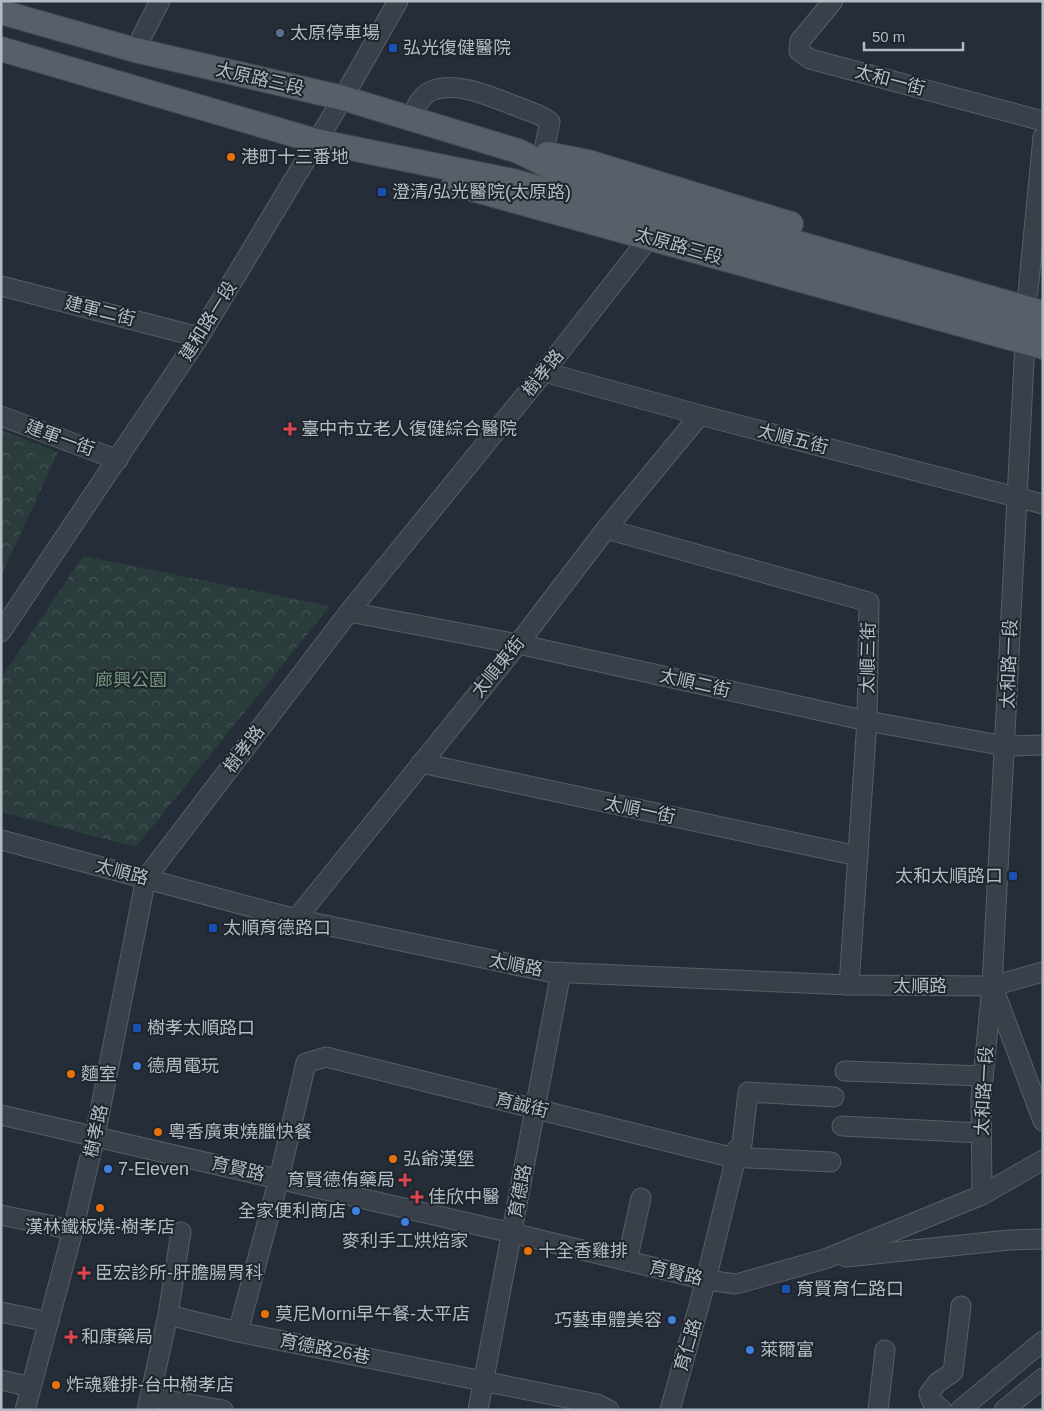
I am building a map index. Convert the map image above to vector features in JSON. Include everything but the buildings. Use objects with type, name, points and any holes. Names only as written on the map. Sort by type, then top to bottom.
[{"type":"main road","name":"太原路三段","points":[[1,12],[135,50],[343,98],[518,151],[563,173],[662,214],[1037,340]]},
{"type":"main road","name":"太原路三段","points":[[1,49],[316,141],[349,155],[384,166],[662,214],[1043,313]]},
{"type":"main road","name":"太原路三段","points":[[518,151],[588,162],[662,214],[776,220],[1036,294]]},
{"type":"street","points":[[135,50],[160,1]]},
{"type":"street","name":"建和路一段","points":[[1,632],[199,337],[343,98],[398,1]]},
{"type":"street","name":"太和一街","points":[[833,1],[800,41],[799,51],[810,59],[1043,121]]},
{"type":"street","points":[[411,119],[418,103],[428,92],[440,88],[460,89],[484,94],[542,115],[550,122],[543,154]]},
{"type":"street","points":[[1036,294],[1043,137]]},
{"type":"street","name":"樹孝路","points":[[25,1410],[96,1136],[146,878],[349,612],[544,372],[662,214]]},
{"type":"street","name":"建軍二街","points":[[1,286],[199,337]]},
{"type":"street","name":"太和路一段","points":[[982,1195],[981,1099],[992,986],[1006,746],[1016,496],[1037,340]]},
{"type":"street","name":"太順五街","points":[[544,372],[700,415],[1043,504]]},
{"type":"street","name":"太順東街","points":[[296,919],[518,644],[606,529],[700,415]]},
{"type":"street","name":"建軍一街","points":[[1,416],[118,460]]},
{"type":"street","name":"太順三街","points":[[606,529],[868,602],[866,721],[849,985]]},
{"type":"street","name":"太順二街","points":[[349,612],[518,644],[866,721],[1006,746],[1043,745]]},
{"type":"street","name":"太順一街","points":[[421,763],[858,856]]},
{"type":"street","name":"太順路","points":[[1,840],[296,919],[549,972],[849,985],[992,986],[1043,972]]},
{"type":"street","name":"育德路","points":[[478,1410],[561,972]]},
{"type":"street","name":"太和路一段","points":[[992,986],[1043,1121]]},
{"type":"street","name":"育誠街","points":[[279,1179],[306,1063],[326,1057],[730,1157],[831,1162]]},
{"type":"street","points":[[845,1071],[983,1076]]},
{"type":"street","points":[[706,1280],[734,1165],[730,1157],[742,1144],[748,1092],[834,1097]]},
{"type":"street","name":"育賢路","points":[[1,1114],[706,1280],[736,1284],[825,1259],[982,1195],[1043,1160]]},
{"type":"street","points":[[842,1126],[981,1133]]},
{"type":"street","points":[[238,1332],[279,1179]]},
{"type":"street","points":[[627,1261],[641,1198]]},
{"type":"street","points":[[1,1215],[73,1230]]},
{"type":"street","points":[[182,1232],[168,1315],[149,1404],[223,1410]]},
{"type":"street","points":[[825,1259],[1009,1240],[1043,1239]]},
{"type":"street","name":"育仁路","points":[[670,1410],[706,1280]]},
{"type":"street","points":[[942,1410],[932,1402],[929,1394],[937,1382],[953,1372],[961,1306]]},
{"type":"street","points":[[1,1312],[48,1322]]},
{"type":"street","name":"育德路26巷","points":[[168,1315],[238,1332],[484,1381],[603,1407]]},
{"type":"street","points":[[960,1410],[1043,1340]]},
{"type":"street","points":[[878,1410],[885,1350]]},
{"type":"street","points":[[1004,1410],[1043,1378]]},
{"type":"street","points":[[1,1380],[31,1387]]},
{"type":"green space","points":[[1,430],[58,452],[1,576]]},
{"type":"green space","name":"廊興公園","points":[[83,556],[330,606],[136,847],[1,812],[1,678]]},
{"type":"place","name":"太原停車場","points":[[280,33]]},
{"type":"place","name":"弘光復健醫院","points":[[393,48]]},
{"type":"place","name":"港町十三番地","points":[[231,157]]},
{"type":"place","name":"澄清/弘光醫院(太原路)","points":[[382,192]]},
{"type":"place","name":"臺中市立老人復健綜合醫院","points":[[290,429]]},
{"type":"place","name":"太和太順路口","points":[[1013,876]]},
{"type":"place","name":"太順育德路口","points":[[213,928]]},
{"type":"place","name":"樹孝太順路口","points":[[137,1028]]},
{"type":"place","name":"德周電玩","points":[[137,1066]]},
{"type":"place","name":"麵室","points":[[71,1074]]},
{"type":"place","name":"粵香廣東燒臘快餐","points":[[158,1132]]},
{"type":"place","name":"弘爺漢堡","points":[[393,1159]]},
{"type":"place","name":"7-Eleven","points":[[108,1169]]},
{"type":"place","name":"育賢德侑藥局","points":[[405,1180]]},
{"type":"place","name":"佳欣中醫","points":[[417,1197]]},
{"type":"place","name":"漢林鐵板燒-樹孝店","points":[[100,1208]]},
{"type":"place","name":"全家便利商店","points":[[356,1211]]},
{"type":"place","name":"麥利手工烘焙家","points":[[405,1222]]},
{"type":"place","name":"十全香雞排","points":[[528,1251]]},
{"type":"place","name":"臣宏診所-肝膽腸胃科","points":[[84,1273]]},
{"type":"place","name":"育賢育仁路口","points":[[786,1289]]},
{"type":"place","name":"莫尼Morni早午餐-太平店","points":[[265,1314]]},
{"type":"place","name":"巧藝車體美容","points":[[672,1320]]},
{"type":"place","name":"和康藥局","points":[[71,1337]]},
{"type":"place","name":"萊爾富","points":[[750,1350]]},
{"type":"place","name":"炸魂雞排-台中樹孝店","points":[[56,1385]]}]
